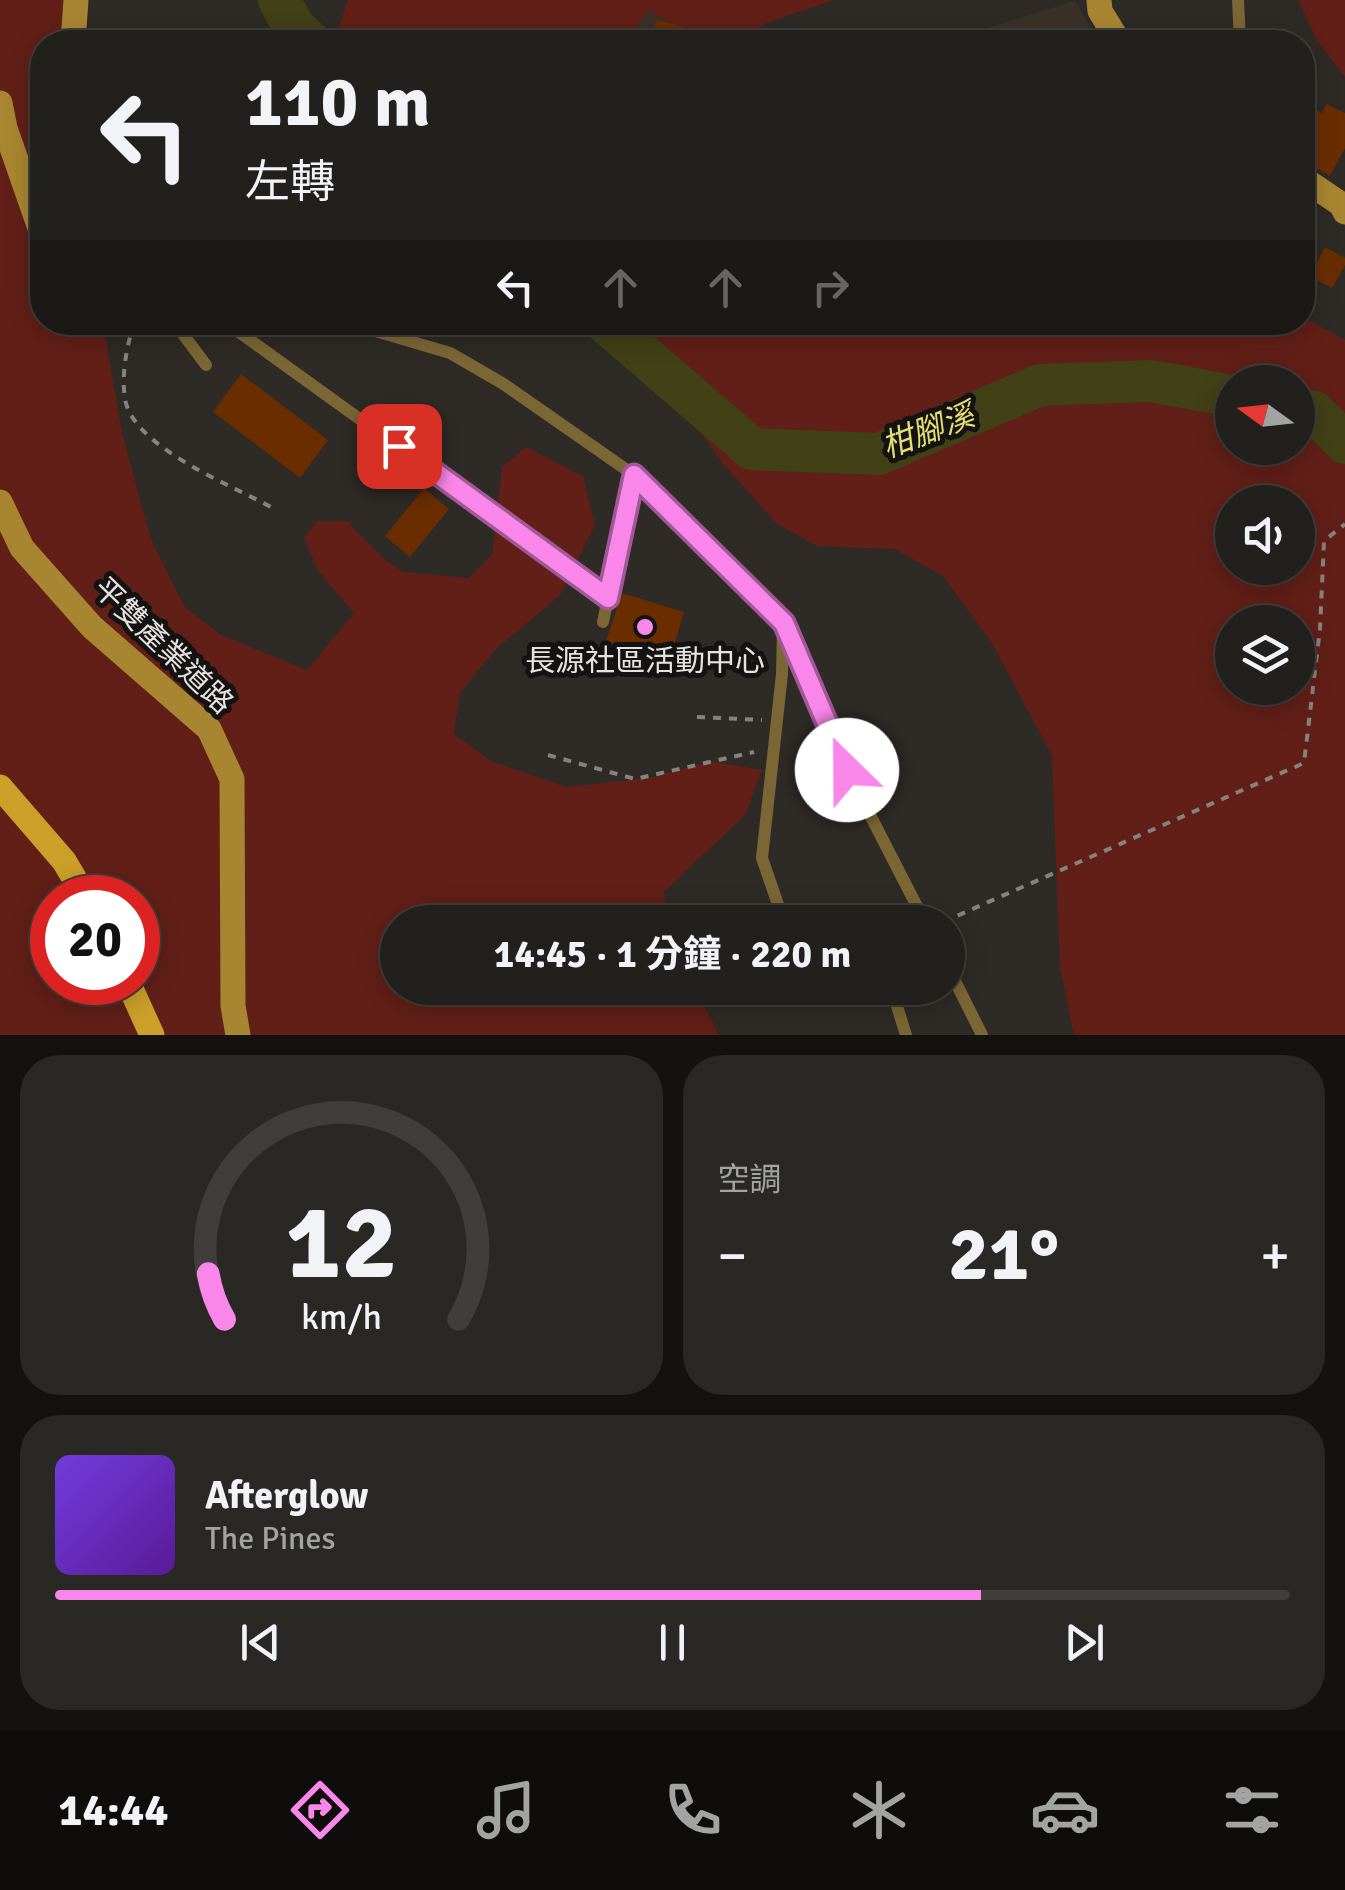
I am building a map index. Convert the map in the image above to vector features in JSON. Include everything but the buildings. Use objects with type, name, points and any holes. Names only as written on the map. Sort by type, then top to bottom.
[{"type":"main road","points":[[0,787],[72,875]]},
{"type":"main road","points":[[138,1005],[152,1035]]},
{"type":"street","points":[[74,30],[76,0]]},
{"type":"street","points":[[1099,0],[1100,12],[1111,30]]},
{"type":"street","points":[[0,103],[30,200]]},
{"type":"street","points":[[1315,187],[1341,204],[1345,212]]},
{"type":"street","name":"平雙產業道路","points":[[0,502],[22,548],[92,626],[209,729],[232,779],[233,1006],[238,1035]]},
{"type":"lane","points":[[1238,0],[1239,30]]},
{"type":"lane","points":[[184,335],[206,365]]},
{"type":"lane","points":[[243,335],[608,598]]},
{"type":"lane","points":[[389,335],[450,353],[502,382],[634,475],[784,623],[847,770],[916,905]]},
{"type":"lane","points":[[603,622],[634,475]]},
{"type":"lane","points":[[776,905],[762,858],[784,623]]},
{"type":"lane","points":[[965,1001],[982,1035]]},
{"type":"lane","points":[[897,1005],[906,1035]]},
{"type":"path","points":[[130,335],[125,355],[125,402],[137,426],[163,448],[271,507]]},
{"type":"path","points":[[965,912],[1304,763],[1320,629],[1324,541],[1345,524]]},
{"type":"path","points":[[698,718],[776,720]]},
{"type":"path","points":[[548,755],[635,778],[773,748]]},
{"type":"shaded area","points":[[0,0],[66,0],[66,30],[30,30],[30,335],[105,335],[122,433],[151,539],[184,606],[221,635],[307,670],[354,613],[318,571],[304,538],[317,521],[347,521],[382,557],[403,572],[469,578],[492,555],[502,467],[526,447],[583,476],[595,525],[560,595],[496,649],[460,693],[454,734],[491,761],[566,787],[650,778],[710,761],[762,770],[745,815],[664,892],[665,905],[380,905],[380,1005],[704,1005],[719,1035],[0,1035]]},
{"type":"shaded area","points":[[348,0],[834,0],[756,30],[682,30],[648,10],[635,30],[338,30]]},
{"type":"shaded area","points":[[643,0],[717,0],[763,30],[628,30]]},
{"type":"shaded area","points":[[1298,0],[1345,0],[1345,77],[1316,39],[1315,30]]},
{"type":"shaded area","points":[[1075,1],[1093,30],[980,30]]},
{"type":"shaded area","points":[[1315,324],[1345,340],[1345,1035],[1074,1035],[1060,968],[1052,756],[993,645],[943,576],[894,549],[817,546],[777,524],[723,464],[632,335],[1315,335]]},
{"type":"waterway","name":"柑腳溪","points":[[279,0],[297,30]]},
{"type":"waterway","name":"柑腳溪","points":[[620,335],[752,449],[879,454],[1040,385],[1151,381],[1215,393]]},
{"type":"waterway","name":"柑腳溪","points":[[1315,413],[1345,443]]},
{"type":"place","name":"長源社區活動中心","points":[[645,627]]},
{"type":"route","points":[[399,446],[608,598],[634,475],[735,579],[784,623],[847,770]]}]
